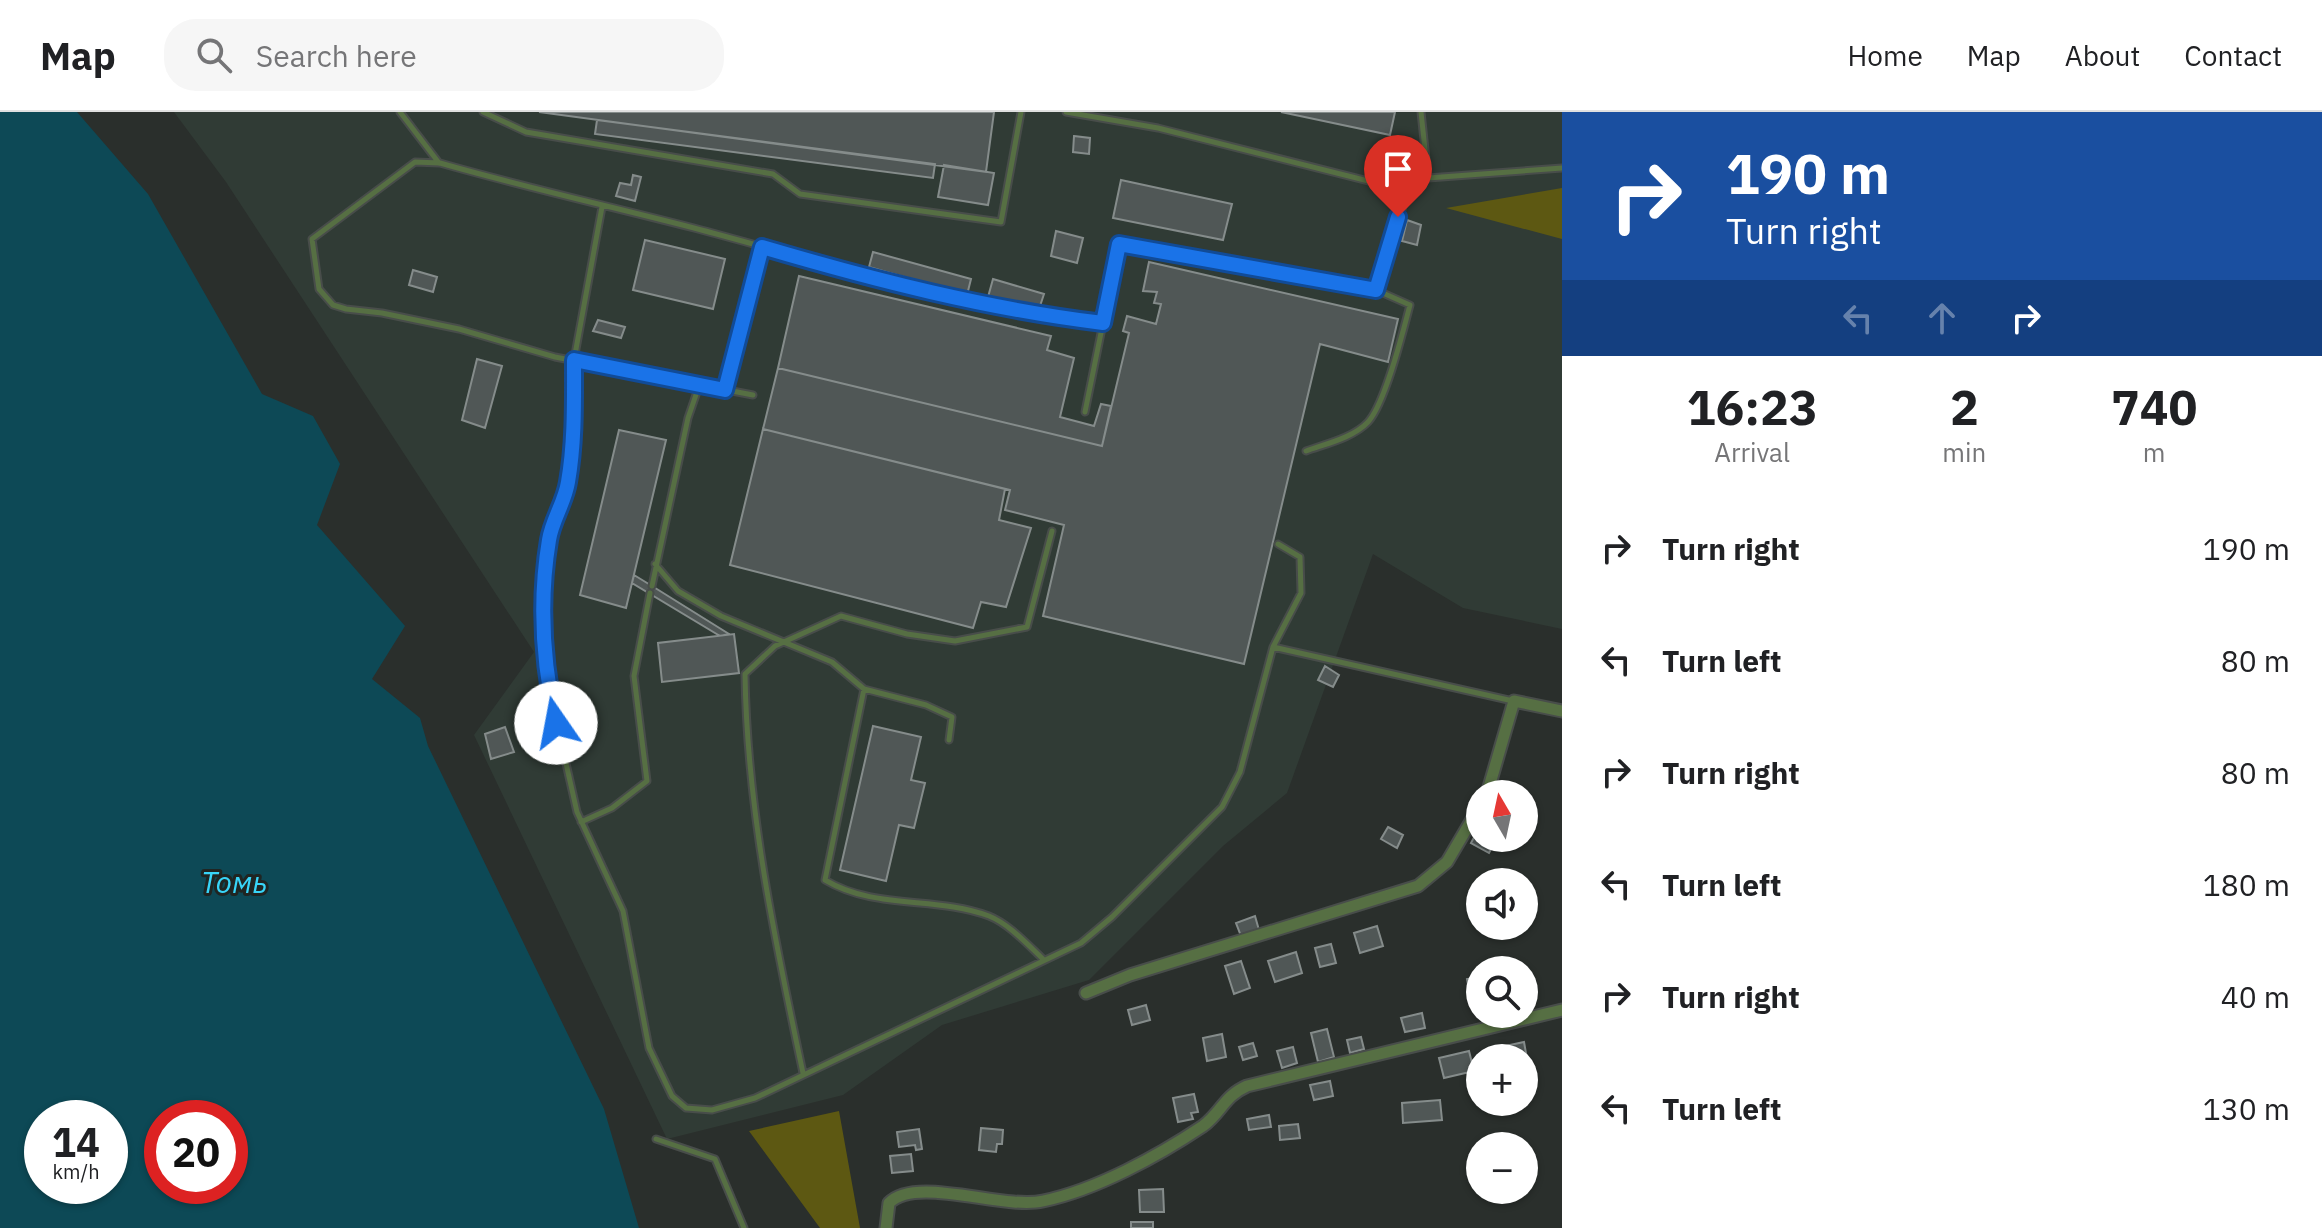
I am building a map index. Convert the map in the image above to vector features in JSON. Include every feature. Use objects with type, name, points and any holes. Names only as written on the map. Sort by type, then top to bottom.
[{"type":"street","points":[[1491,780],[1514,701],[1562,711]]},
{"type":"street","points":[[1086,993],[1130,975],[1418,886],[1447,862],[1466,830]]},
{"type":"street","points":[[886,1228],[889,1203],[908,1190],[1038,1202],[1061,1197],[1092,1187],[1205,1124],[1226,1098],[1247,1086],[1562,1010]]},
{"type":"lane","points":[[400,112],[440,163]]},
{"type":"lane","points":[[483,112],[526,132],[773,174],[800,194],[1001,222],[1021,112]]},
{"type":"lane","points":[[1066,112],[1158,128],[1408,191]]},
{"type":"lane","points":[[1421,112],[1428,178]]},
{"type":"lane","points":[[753,395],[574,360],[459,329],[333,305],[319,289],[312,239],[415,162],[440,163],[845,271],[1028,314],[1103,323]]},
{"type":"lane","points":[[1376,290],[1408,191],[1428,178],[1562,168]]},
{"type":"lane","points":[[602,207],[574,360],[574,421],[568,484],[549,539],[546,675],[581,822],[623,911],[649,1048],[672,1096],[686,1108],[712,1110],[755,1098],[1081,943],[1112,917],[1222,807],[1240,772],[1273,647],[1301,593],[1300,557],[1278,544]]},
{"type":"lane","points":[[1085,412],[1119,244],[1376,290],[1410,305],[1379,401],[1368,422],[1346,436],[1306,451]]},
{"type":"lane","points":[[725,390],[762,247]]},
{"type":"lane","points":[[581,822],[612,808],[647,781],[634,676],[655,564],[688,418],[699,386]]},
{"type":"lane","points":[[803,1073],[758,849],[746,752],[745,674],[785,642],[841,616],[907,634],[955,641],[1027,627],[1052,531]]},
{"type":"lane","points":[[655,564],[678,591],[721,616],[832,662],[864,689],[926,705],[952,717],[949,740]]},
{"type":"lane","points":[[1273,647],[1514,701]]},
{"type":"lane","points":[[864,689],[825,880],[844,891],[898,902],[946,906],[991,917],[1043,959]]},
{"type":"lane","points":[[656,1139],[715,1159],[744,1228]]},
{"type":"shaded area","points":[[174,112],[1562,112],[1562,629],[1463,608],[1373,554],[1287,793],[1223,846],[1089,980],[942,1025],[843,1095],[667,1139],[474,735],[534,652],[226,182]]},
{"type":"shaded area","points":[[1562,188],[1562,239],[1446,208]]},
{"type":"shaded area","points":[[839,1111],[860,1228],[820,1228],[749,1131]]},
{"type":"water","name":"Томь","points":[[0,112],[77,112],[148,194],[262,394],[313,416],[340,464],[317,525],[405,626],[372,679],[420,718],[428,746],[604,1109],[639,1228],[0,1228]]},
{"type":"building","points":[[539,112],[994,112],[986,172]]},
{"type":"building","points":[[1281,112],[1395,112],[1390,135]]},
{"type":"building","points":[[597,120],[935,164],[933,178],[595,134]]},
{"type":"building","points":[[1074,136],[1090,138],[1089,154],[1073,152]]},
{"type":"building","points":[[944,165],[994,173],[988,205],[938,197]]},
{"type":"building","points":[[633,175],[641,177],[635,201],[616,196],[620,183],[631,185]]},
{"type":"building","points":[[1121,180],[1232,204],[1223,240],[1113,218]]},
{"type":"building","points":[[1407,220],[1421,225],[1417,245],[1402,241]]},
{"type":"building","points":[[1056,231],[1083,238],[1077,263],[1051,256]]},
{"type":"building","points":[[645,240],[725,259],[713,309],[633,290]]},
{"type":"building","points":[[873,252],[971,279],[967,295],[869,267]]},
{"type":"building","points":[[1149,262],[1398,319],[1388,362],[1320,344],[1244,664],[1043,616],[1064,525],[1005,510],[1010,490],[763,429],[778,368],[1102,446],[1129,333],[1123,331],[1127,316],[1156,324],[1161,304],[1154,303],[1157,292],[1143,291]]},
{"type":"building","points":[[413,270],[437,277],[433,292],[409,285]]},
{"type":"building","points":[[799,276],[1051,336],[1047,350],[1074,358],[1060,417],[1094,426],[1101,404],[1111,406],[1102,446],[778,368]]},
{"type":"building","points":[[993,279],[1044,294],[1039,309],[988,297]]},
{"type":"building","points":[[598,320],[625,327],[621,338],[593,331]]},
{"type":"building","points":[[477,359],[502,366],[485,428],[462,420]]},
{"type":"building","points":[[763,429],[1005,489],[999,520],[1031,528],[1006,607],[981,602],[973,628],[730,565]]},
{"type":"building","points":[[619,430],[666,440],[626,608],[580,595]]},
{"type":"building","points":[[634,575],[729,634],[720,636],[632,583]]},
{"type":"building","points":[[734,634],[739,673],[662,682],[658,643]]},
{"type":"building","points":[[1325,666],[1339,675],[1333,687],[1318,680]]},
{"type":"building","points":[[873,726],[921,737],[911,780],[925,783],[914,828],[899,825],[886,881],[840,870]]},
{"type":"building","points":[[505,727],[514,752],[491,759],[485,734]]},
{"type":"building","points":[[1388,827],[1403,835],[1397,848],[1381,839]]},
{"type":"building","points":[[1255,916],[1259,930],[1241,936],[1236,923]]},
{"type":"building","points":[[1377,926],[1383,946],[1360,953],[1354,933]]},
{"type":"building","points":[[1331,944],[1336,963],[1320,967],[1315,948]]},
{"type":"building","points":[[1296,952],[1302,973],[1275,982],[1268,961]]},
{"type":"building","points":[[1241,961],[1250,988],[1234,994],[1225,966]]},
{"type":"building","points":[[1146,1005],[1150,1020],[1132,1025],[1128,1010]]},
{"type":"building","points":[[1422,1013],[1425,1028],[1405,1032],[1401,1018]]},
{"type":"building","points":[[1327,1029],[1334,1057],[1318,1062],[1311,1033]]},
{"type":"building","points":[[1222,1034],[1226,1057],[1207,1061],[1203,1038]]},
{"type":"building","points":[[1361,1037],[1364,1049],[1350,1053],[1347,1040]]},
{"type":"building","points":[[1253,1043],[1257,1056],[1243,1060],[1239,1047]]},
{"type":"building","points":[[1293,1047],[1297,1063],[1282,1068],[1277,1051]]},
{"type":"building","points":[[1466,1052],[1466,1073],[1444,1078],[1439,1058]]},
{"type":"building","points":[[1330,1081],[1333,1096],[1314,1100],[1310,1085]]},
{"type":"building","points":[[1194,1094],[1198,1112],[1191,1113],[1193,1119],[1178,1122],[1173,1098]]},
{"type":"building","points":[[1440,1100],[1442,1120],[1403,1123],[1402,1103]]},
{"type":"building","points":[[1269,1115],[1271,1127],[1249,1130],[1247,1119]]},
{"type":"building","points":[[1298,1124],[1300,1138],[1280,1140],[1279,1126]]},
{"type":"building","points":[[981,1128],[1003,1130],[1002,1144],[997,1144],[996,1152],[979,1150]]},
{"type":"building","points":[[919,1129],[922,1149],[916,1150],[915,1145],[899,1147],[897,1132]]},
{"type":"building","points":[[911,1154],[913,1171],[892,1173],[890,1156]]},
{"type":"building","points":[[1163,1189],[1164,1212],[1140,1212],[1139,1190]]},
{"type":"building","points":[[1131,1222],[1153,1222],[1153,1228],[1131,1228]]},
{"type":"route","points":[[556,723],[546,675],[545,603],[549,539],[568,484],[574,421],[574,360],[725,390],[762,247],[845,271],[1028,314],[1103,323],[1119,244],[1376,290],[1398,217]]}]
